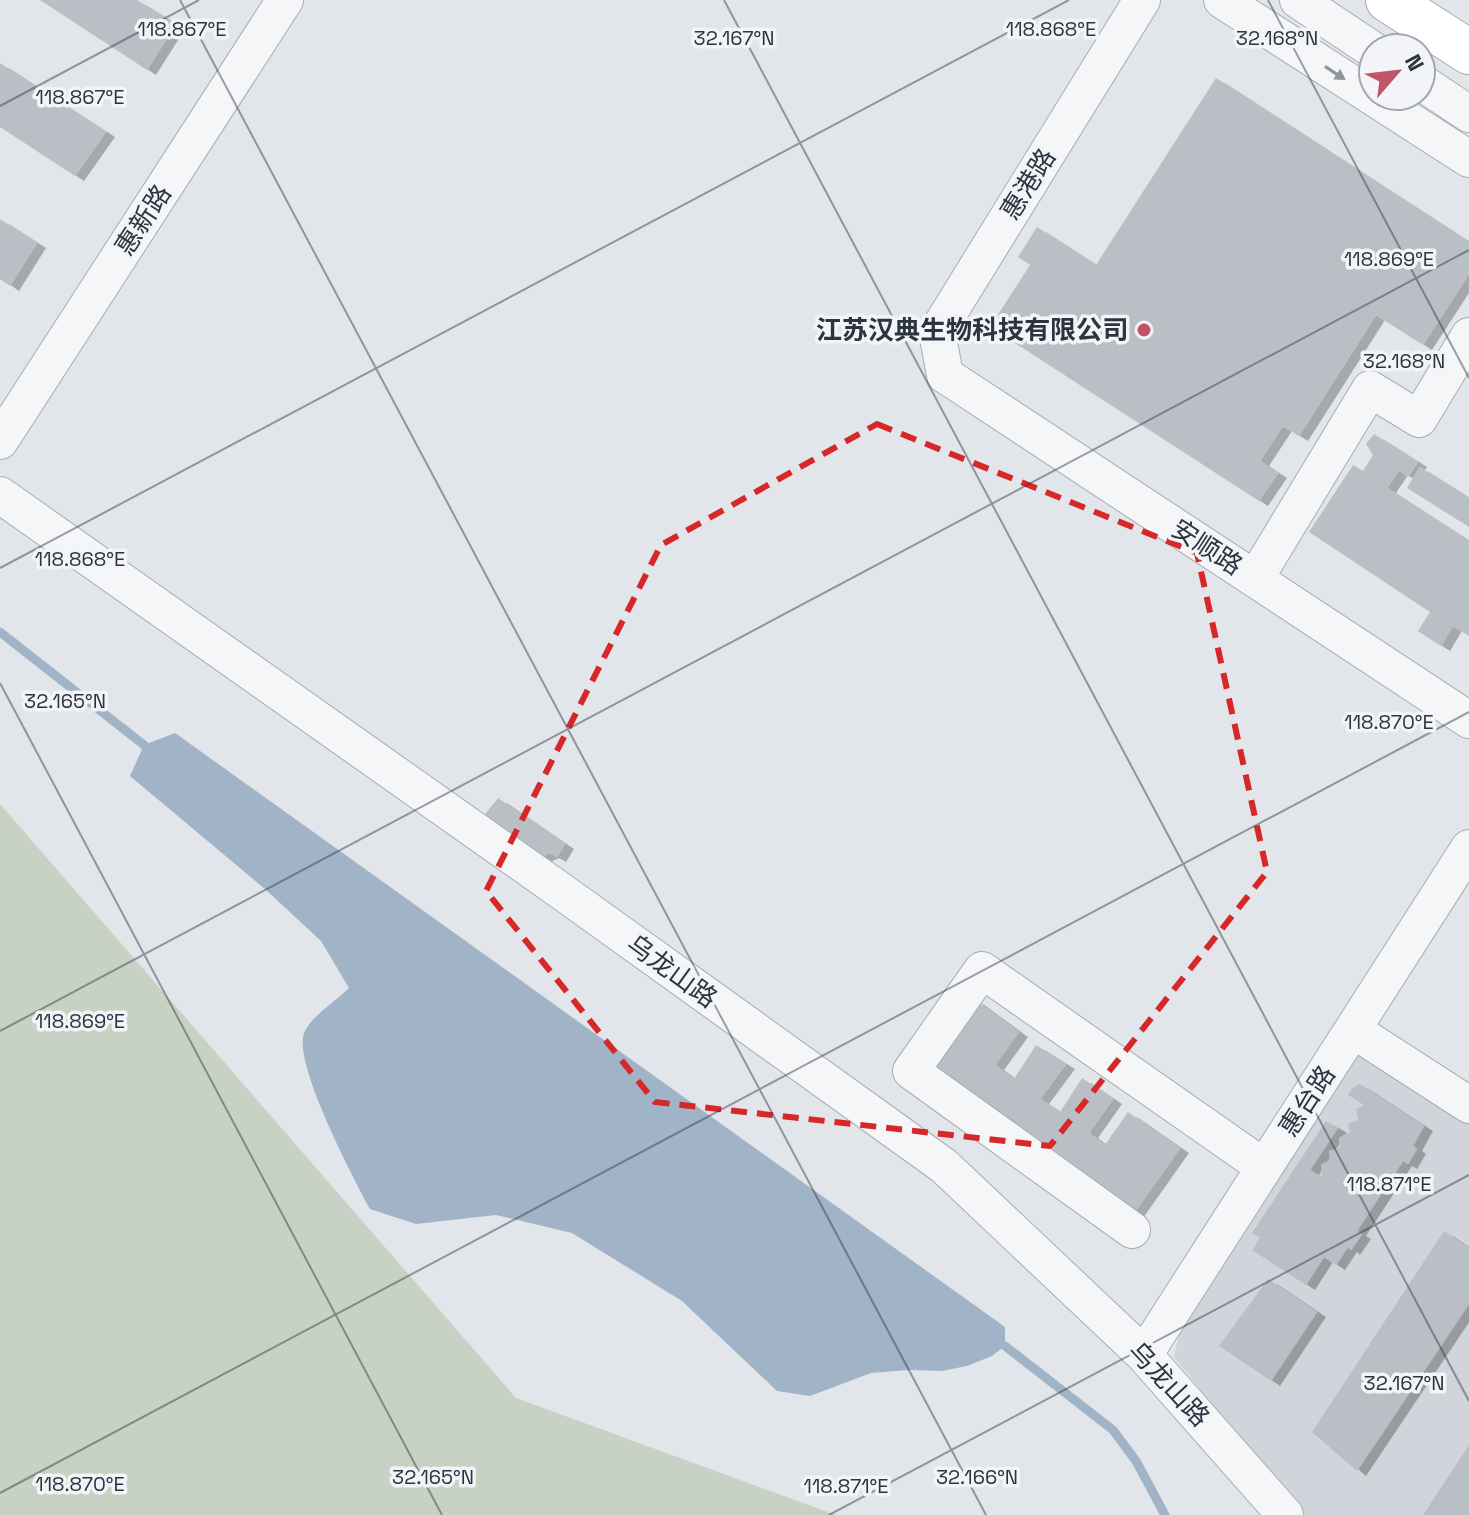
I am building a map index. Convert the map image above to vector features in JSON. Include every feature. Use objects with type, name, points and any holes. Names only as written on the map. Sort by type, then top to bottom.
[{"type":"main road","points":[[1388,0],[1469,52]]},
{"type":"street","name":"惠新路","points":[[0,441],[285,0]]},
{"type":"street","name":"惠港路","points":[[945,375],[937,332],[1142,0]]},
{"type":"street","points":[[1222,0],[1469,159]]},
{"type":"street","points":[[1298,0],[1357,39]]},
{"type":"street","points":[[1437,93],[1469,114]]},
{"type":"street","points":[[1255,579],[1370,389],[1419,419],[1469,336]]},
{"type":"street","name":"安顺路","points":[[945,375],[1469,720]]},
{"type":"street","name":"乌龙山路","points":[[0,495],[944,1166],[1144,1355],[1285,1515]]},
{"type":"street","name":"惠台路","points":[[1144,1355],[1469,848]]},
{"type":"street","points":[[1132,1230],[911,1071],[982,970],[1264,1167]]},
{"type":"street","points":[[1353,1030],[1469,1105]]},
{"type":"highlighted area","points":[[877,424],[1197,553],[1267,872],[1050,1146],[655,1102],[486,891],[661,545]]},
{"type":"shaded area","points":[[1374,1021],[1469,1083],[1469,1515],[1302,1515],[1174,1357],[1183,1315]]},
{"type":"green space","points":[[0,804],[516,1398],[836,1515],[0,1515]]},
{"type":"water","points":[[175,733],[1005,1327],[1005,1346],[992,1356],[967,1366],[942,1371],[871,1373],[810,1396],[777,1391],[682,1301],[572,1233],[496,1215],[416,1224],[370,1209],[326,1119],[315,1092],[303,1045],[309,1025],[349,988],[321,941],[265,889],[130,776],[144,745]]},
{"type":"building","points":[[40,0],[137,0],[176,24],[147,70]]},
{"type":"building","points":[[0,63],[106,132],[75,176],[0,127]]},
{"type":"building","points":[[1216,78],[1469,242],[1469,274],[1423,345],[1376,315],[1299,436],[1283,426],[1260,461],[1278,473],[1259,501],[990,327],[1030,265],[1018,257],[1037,227],[1096,265]]},
{"type":"building","points":[[0,219],[37,243],[10,286],[0,279]]},
{"type":"building","points":[[1374,434],[1418,462],[1408,477],[1399,470],[1387,488],[1469,541],[1469,636],[1453,626],[1441,646],[1418,631],[1430,612],[1309,532],[1353,465],[1363,471],[1373,455],[1366,444]]},
{"type":"building","points":[[1420,467],[1469,498],[1469,527],[1407,488]]},
{"type":"building","points":[[498,798],[565,844],[557,857],[550,853],[539,858],[482,818]]},
{"type":"building","points":[[974,999],[1019,1032],[995,1065],[1014,1079],[1036,1045],[1066,1064],[1040,1099],[1060,1112],[1082,1078],[1113,1099],[1089,1133],[1105,1145],[1128,1112],[1180,1148],[1132,1216],[926,1069]]},
{"type":"building","points":[[1360,1084],[1424,1126],[1413,1146],[1417,1149],[1408,1164],[1403,1161],[1357,1231],[1362,1234],[1351,1250],[1348,1247],[1336,1265],[1324,1257],[1306,1285],[1252,1250],[1260,1238],[1252,1233],[1326,1121],[1338,1128],[1310,1170],[1322,1177],[1321,1165],[1330,1160],[1329,1151],[1340,1148],[1339,1138],[1350,1132],[1348,1124],[1358,1120],[1356,1109],[1364,1105],[1348,1095],[1352,1088]]},
{"type":"building","points":[[1444,1231],[1469,1248],[1469,1304],[1357,1471],[1312,1432]]},
{"type":"building","points":[[1268,1279],[1317,1312],[1271,1381],[1219,1346]]},
{"type":"building","points":[[1469,1445],[1469,1515],[1423,1515]]},
{"type":"waterway","points":[[0,632],[144,745]]},
{"type":"waterway","points":[[1005,1346],[1113,1430],[1136,1461],[1165,1515]]},
{"type":"place","name":"江苏汉典生物科技有限公司","points":[[1144,330]]}]
